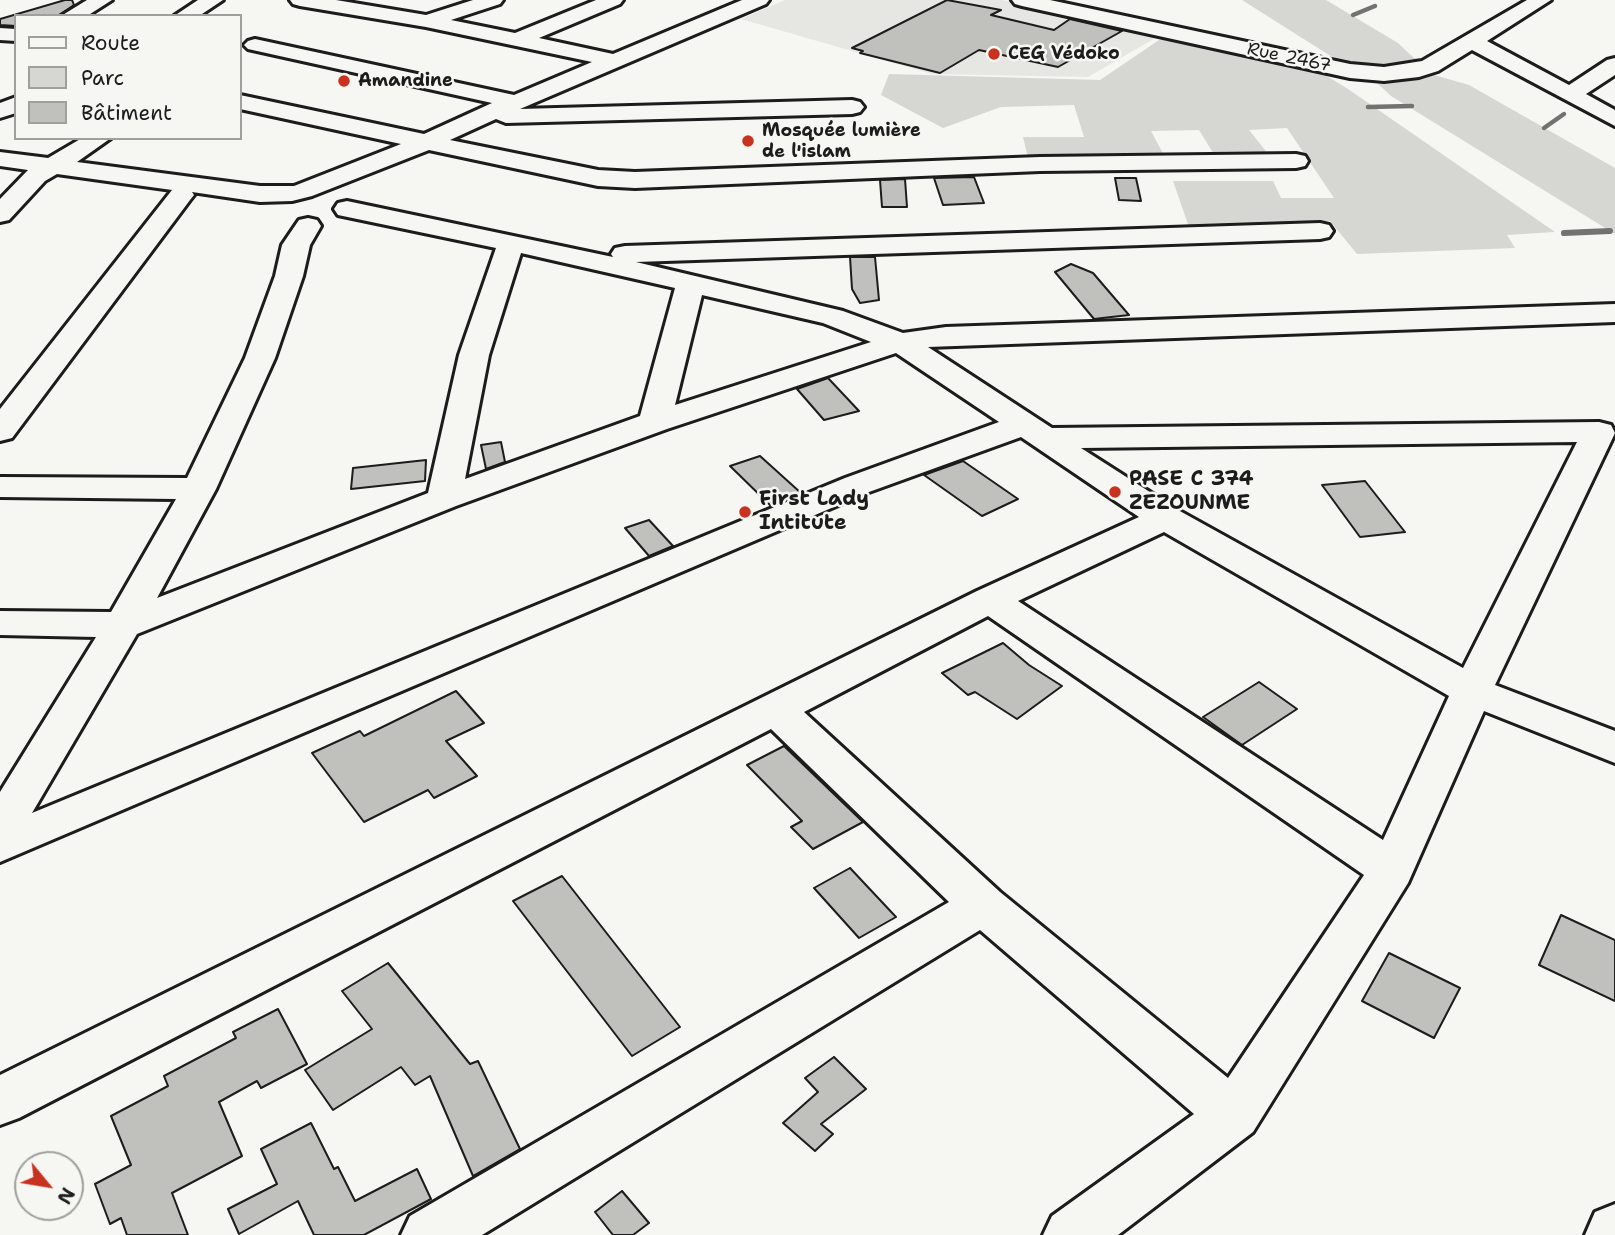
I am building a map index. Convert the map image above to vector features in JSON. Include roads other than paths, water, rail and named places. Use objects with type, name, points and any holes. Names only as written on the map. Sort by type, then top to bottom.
[{"type":"street","points":[[75,14],[102,0]]},
{"type":"street","points":[[188,14],[213,0]]},
{"type":"street","points":[[426,22],[493,0]]},
{"type":"street","points":[[517,40],[613,0]]},
{"type":"street","points":[[303,220],[270,202],[427,142],[480,117],[759,0]]},
{"type":"street","name":"Rue 2467","points":[[1022,0],[1367,74],[1419,70],[1541,0]]},
{"type":"street","points":[[301,9],[331,2],[617,61]]},
{"type":"street","points":[[247,49],[278,32]]},
{"type":"street","points":[[1470,40],[1615,119]]},
{"type":"street","points":[[247,49],[517,102]]},
{"type":"street","points":[[1572,94],[1615,65]]},
{"type":"street","points":[[242,102],[587,176],[635,180],[1040,164],[1296,161]]},
{"type":"street","points":[[480,117],[852,107]]},
{"type":"street","points":[[0,214],[44,171],[96,140]]},
{"type":"street","points":[[0,159],[44,171],[245,204],[303,220],[420,225],[571,255],[833,317],[900,342],[1165,518],[1472,691],[1615,748]]},
{"type":"street","points":[[303,220],[370,164]]},
{"type":"street","points":[[0,171],[44,171],[260,194],[325,190],[303,220],[289,276],[260,358],[200,489],[123,625],[6,811]]},
{"type":"street","points":[[0,431],[181,195]]},
{"type":"street","points":[[571,255],[1320,231]]},
{"type":"street","points":[[444,499],[474,355],[511,243]]},
{"type":"street","points":[[655,422],[691,283]]},
{"type":"street","points":[[0,623],[123,625],[444,499],[655,422],[900,342],[946,336],[1615,313]]},
{"type":"street","points":[[0,845],[857,485],[1035,431],[1599,432],[1472,691],[1392,870],[1234,1115],[1072,1235]]},
{"type":"street","points":[[0,487],[200,489]]},
{"type":"street","points":[[0,1101],[990,600],[1165,518]]},
{"type":"street","points":[[990,600],[1392,870]]},
{"type":"street","points":[[776,709],[983,905],[1234,1115]]},
{"type":"street","points":[[430,1235],[983,905]]},
{"type":"waterway","points":[[1353,15],[1375,6]]},
{"type":"waterway","points":[[1368,107],[1412,106]]},
{"type":"waterway","points":[[1544,128],[1564,114]]},
{"type":"waterway","points":[[1564,233],[1610,231]]},
{"type":"place","name":"CEG Védoko","points":[[994,54]]},
{"type":"place","name":"Amandine","points":[[344,81]]},
{"type":"place","name":"Mosquée lumière de l'islam","points":[[748,141]]},
{"type":"place","name":"PASE C 374 ZEZOUNME","points":[[1115,492]]},
{"type":"place","name":"First Lady Intitute","points":[[745,512]]}]
